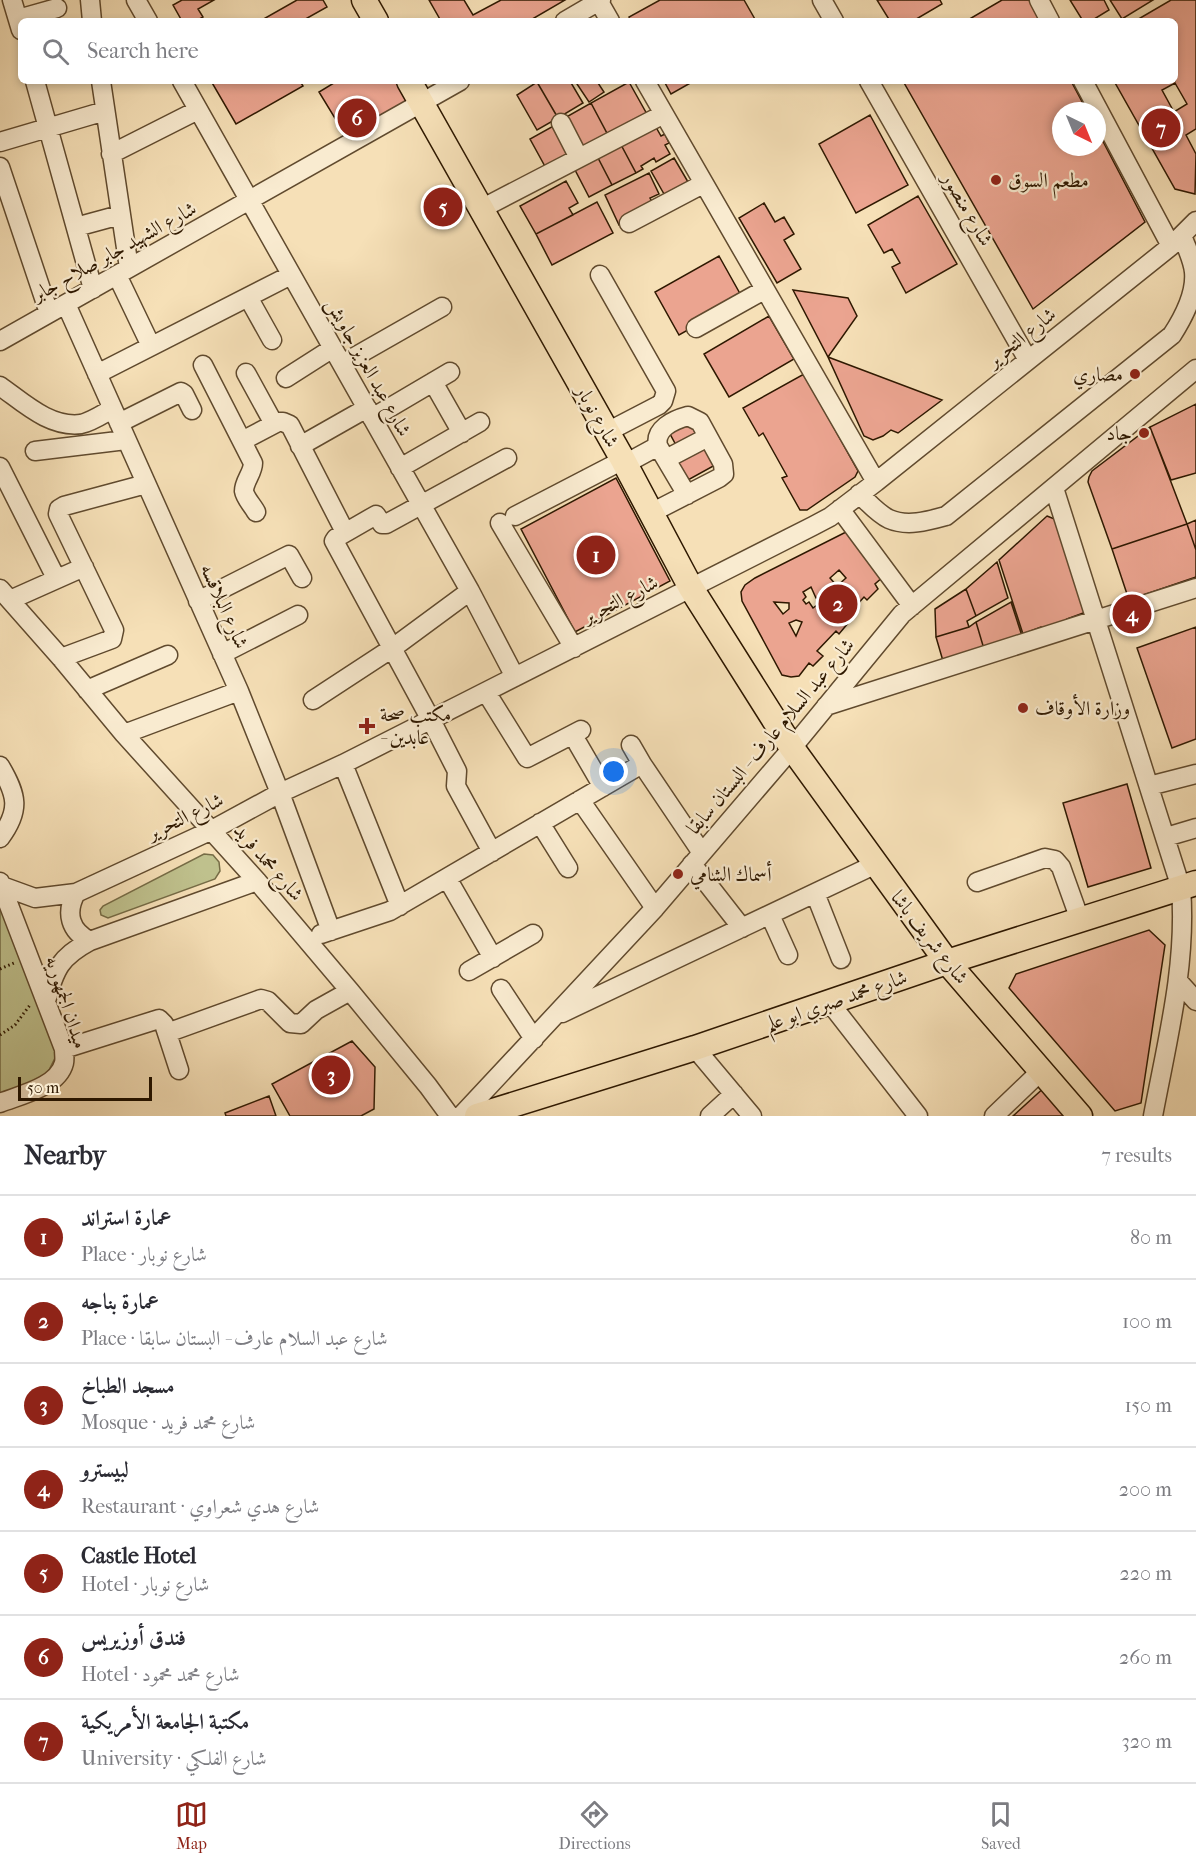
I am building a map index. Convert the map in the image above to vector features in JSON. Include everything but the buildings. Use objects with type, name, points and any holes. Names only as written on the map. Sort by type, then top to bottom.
[{"type":"main road","points":[[364,0],[374,18]]},
{"type":"main road","name":"شارع نوبار","points":[[411,84],[624,462],[692,588],[792,748]]},
{"type":"main road","name":"شارع شريف باشا","points":[[792,748],[947,962],[1080,1116]]},
{"type":"main road","name":"شارع محمد صبري ابو علم","points":[[477,1116],[696,1048],[947,962],[1188,886]]},
{"type":"street","points":[[12,0],[18,21]]},
{"type":"street","points":[[90,0],[93,18]]},
{"type":"street","points":[[136,0],[146,18]]},
{"type":"street","points":[[570,18],[599,0],[608,18]]},
{"type":"street","points":[[822,0],[832,18]]},
{"type":"street","points":[[1039,0],[1048,18]]},
{"type":"street","points":[[35,18],[57,8]]},
{"type":"street","points":[[37,84],[93,289]]},
{"type":"street","points":[[101,84],[120,214],[123,272],[151,346]]},
{"type":"street","name":"شارع عبد العزيز جاويش","points":[[184,84],[470,591],[516,677]]},
{"type":"street","name":"شارع الشهيد جابر صلاح جابر","points":[[0,341],[455,84]]},
{"type":"street","points":[[647,84],[876,482]]},
{"type":"street","name":"شارع منصور","points":[[871,84],[1028,360]]},
{"type":"street","points":[[859,494],[889,519],[908,523],[927,522],[946,516],[1172,335],[1184,316],[1195,273],[1085,84]]},
{"type":"street","points":[[111,154],[198,110]]},
{"type":"street","points":[[0,142],[105,111]]},
{"type":"street","points":[[482,209],[664,114]]},
{"type":"street","points":[[561,123],[579,159]]},
{"type":"street","points":[[0,167],[49,314]]},
{"type":"street","points":[[629,223],[703,184]]},
{"type":"street","points":[[76,227],[120,214]]},
{"type":"street","name":"شارع التحرير","points":[[1,884],[35,898],[76,893],[212,830],[280,793],[343,765],[813,526],[876,482],[1177,240],[1196,221]]},
{"type":"street","points":[[97,374],[291,275]]},
{"type":"street","points":[[600,275],[666,391],[659,405],[607,432]]},
{"type":"street","points":[[696,328],[764,290]]},
{"type":"street","points":[[248,297],[272,340]]},
{"type":"street","name":"شارع البلاقسه","points":[[66,304],[239,691],[280,793],[331,932]]},
{"type":"street","points":[[286,378],[442,307]]},
{"type":"street","points":[[203,365],[253,463],[253,470],[244,493],[256,512]]},
{"type":"street","name":"شارع عبد السلام عارف - البستان سابقا","points":[[461,1116],[655,908],[792,748],[888,629],[912,606],[1196,369]]},
{"type":"street","points":[[300,446],[450,372]]},
{"type":"street","points":[[246,373],[274,424]]},
{"type":"street","points":[[433,382],[462,433]]},
{"type":"street","points":[[0,386],[42,416],[55,421],[83,424],[115,416],[181,392],[192,410]]},
{"type":"street","points":[[651,513],[687,495],[724,474],[723,464],[700,423],[688,416],[661,429],[657,439],[687,495]]},
{"type":"street","points":[[242,441],[274,424],[283,422],[290,425],[340,538],[457,771],[456,786],[492,852]]},
{"type":"street","points":[[400,468],[480,422]]},
{"type":"street","points":[[574,648],[508,520],[624,462],[708,437]]},
{"type":"street","points":[[35,451],[126,440]]},
{"type":"street","points":[[340,538],[376,515],[382,524],[386,524],[507,458]]},
{"type":"street","points":[[0,467],[56,578]]},
{"type":"street","points":[[62,658],[112,639],[114,630],[58,514],[59,509],[146,484]]},
{"type":"street","points":[[1054,488],[1166,837],[1188,886],[1178,981],[1153,1116]]},
{"type":"street","points":[[840,509],[912,606]]},
{"type":"street","points":[[40,548],[69,536]]},
{"type":"street","points":[[198,601],[289,555],[302,578]]},
{"type":"street","points":[[5,595],[84,567]]},
{"type":"street","points":[[826,706],[1196,588]]},
{"type":"street","points":[[313,700],[394,647],[470,591]]},
{"type":"street","name":"شارع محمد فريد","points":[[5,595],[62,658],[124,734],[306,938],[450,1116]]},
{"type":"street","points":[[222,654],[298,615]]},
{"type":"street","points":[[87,690],[168,655]]},
{"type":"street","points":[[124,734],[239,691]]},
{"type":"street","points":[[486,692],[527,758],[579,737],[603,787]]},
{"type":"street","points":[[631,746],[697,858],[742,928]]},
{"type":"street","points":[[306,938],[378,917],[400,906],[642,764]]},
{"type":"street","points":[[343,765],[400,906]]},
{"type":"street","points":[[0,766],[12,787],[15,803],[13,819],[0,838]]},
{"type":"street","points":[[1149,786],[1196,774]]},
{"type":"street","points":[[580,800],[655,908]]},
{"type":"street","points":[[540,823],[568,868]]},
{"type":"street","points":[[1166,837],[1196,828]]},
{"type":"street","points":[[977,882],[1045,858],[1055,860],[1061,867],[1080,920]]},
{"type":"street","points":[[554,1017],[874,864]]},
{"type":"street","points":[[447,878],[493,958]]},
{"type":"street","points":[[44,995],[60,965],[73,950],[90,941],[257,881]]},
{"type":"street","name":"ميدان الجمهوريه","points":[[0,1103],[42,1086],[56,1077],[64,1063],[64,1049],[1,884]]},
{"type":"street","points":[[76,893],[69,911],[71,921],[75,930],[90,941]]},
{"type":"street","points":[[815,893],[841,959]]},
{"type":"street","points":[[770,915],[788,955]]},
{"type":"street","points":[[469,971],[534,934]]},
{"type":"street","points":[[1178,981],[1196,1001]]},
{"type":"street","points":[[501,990],[534,1039]]},
{"type":"street","points":[[167,1033],[261,999],[268,1000],[290,1023],[305,1030],[316,1010],[350,991]]},
{"type":"street","points":[[830,1003],[918,1116]]},
{"type":"street","points":[[64,1049],[156,1019],[162,1021],[179,1070]]},
{"type":"street","points":[[696,1048],[752,1116]]},
{"type":"street","points":[[994,1116],[1041,1071]]},
{"type":"street","points":[[710,1116],[734,1094]]},
{"type":"path","points":[[0,1035],[15,1025],[44,995]]},
{"type":"green space","points":[[204,854],[213,855],[219,862],[220,871],[215,879],[108,918],[101,915],[100,910],[103,906]]},
{"type":"green space","points":[[0,894],[61,1046],[46,1076],[0,1094]]},
{"type":"place","name":"فندق أوزيريس","points":[[357,118]]},
{"type":"place","name":"مكتبة الجامعة الأمريكية","points":[[1161,128]]},
{"type":"place","name":"مطعم السوق","points":[[996,180]]},
{"type":"place","name":"Castle Hotel","points":[[443,207]]},
{"type":"place","name":"مصاري","points":[[1135,374]]},
{"type":"place","name":"جاد","points":[[1144,433]]},
{"type":"place","name":"عمارة استراند","points":[[596,555]]},
{"type":"place","name":"عمارة بناجه","points":[[838,604]]},
{"type":"place","name":"لبيسترو","points":[[1132,614]]},
{"type":"place","name":"وزارة الأوقاف","points":[[1023,708]]},
{"type":"place","name":"مكتب صحة - عابدين","points":[[367,726]]},
{"type":"place","name":"أسماك الشامي","points":[[678,874]]},
{"type":"place","name":"مسجد الطباخ","points":[[331,1075]]}]
